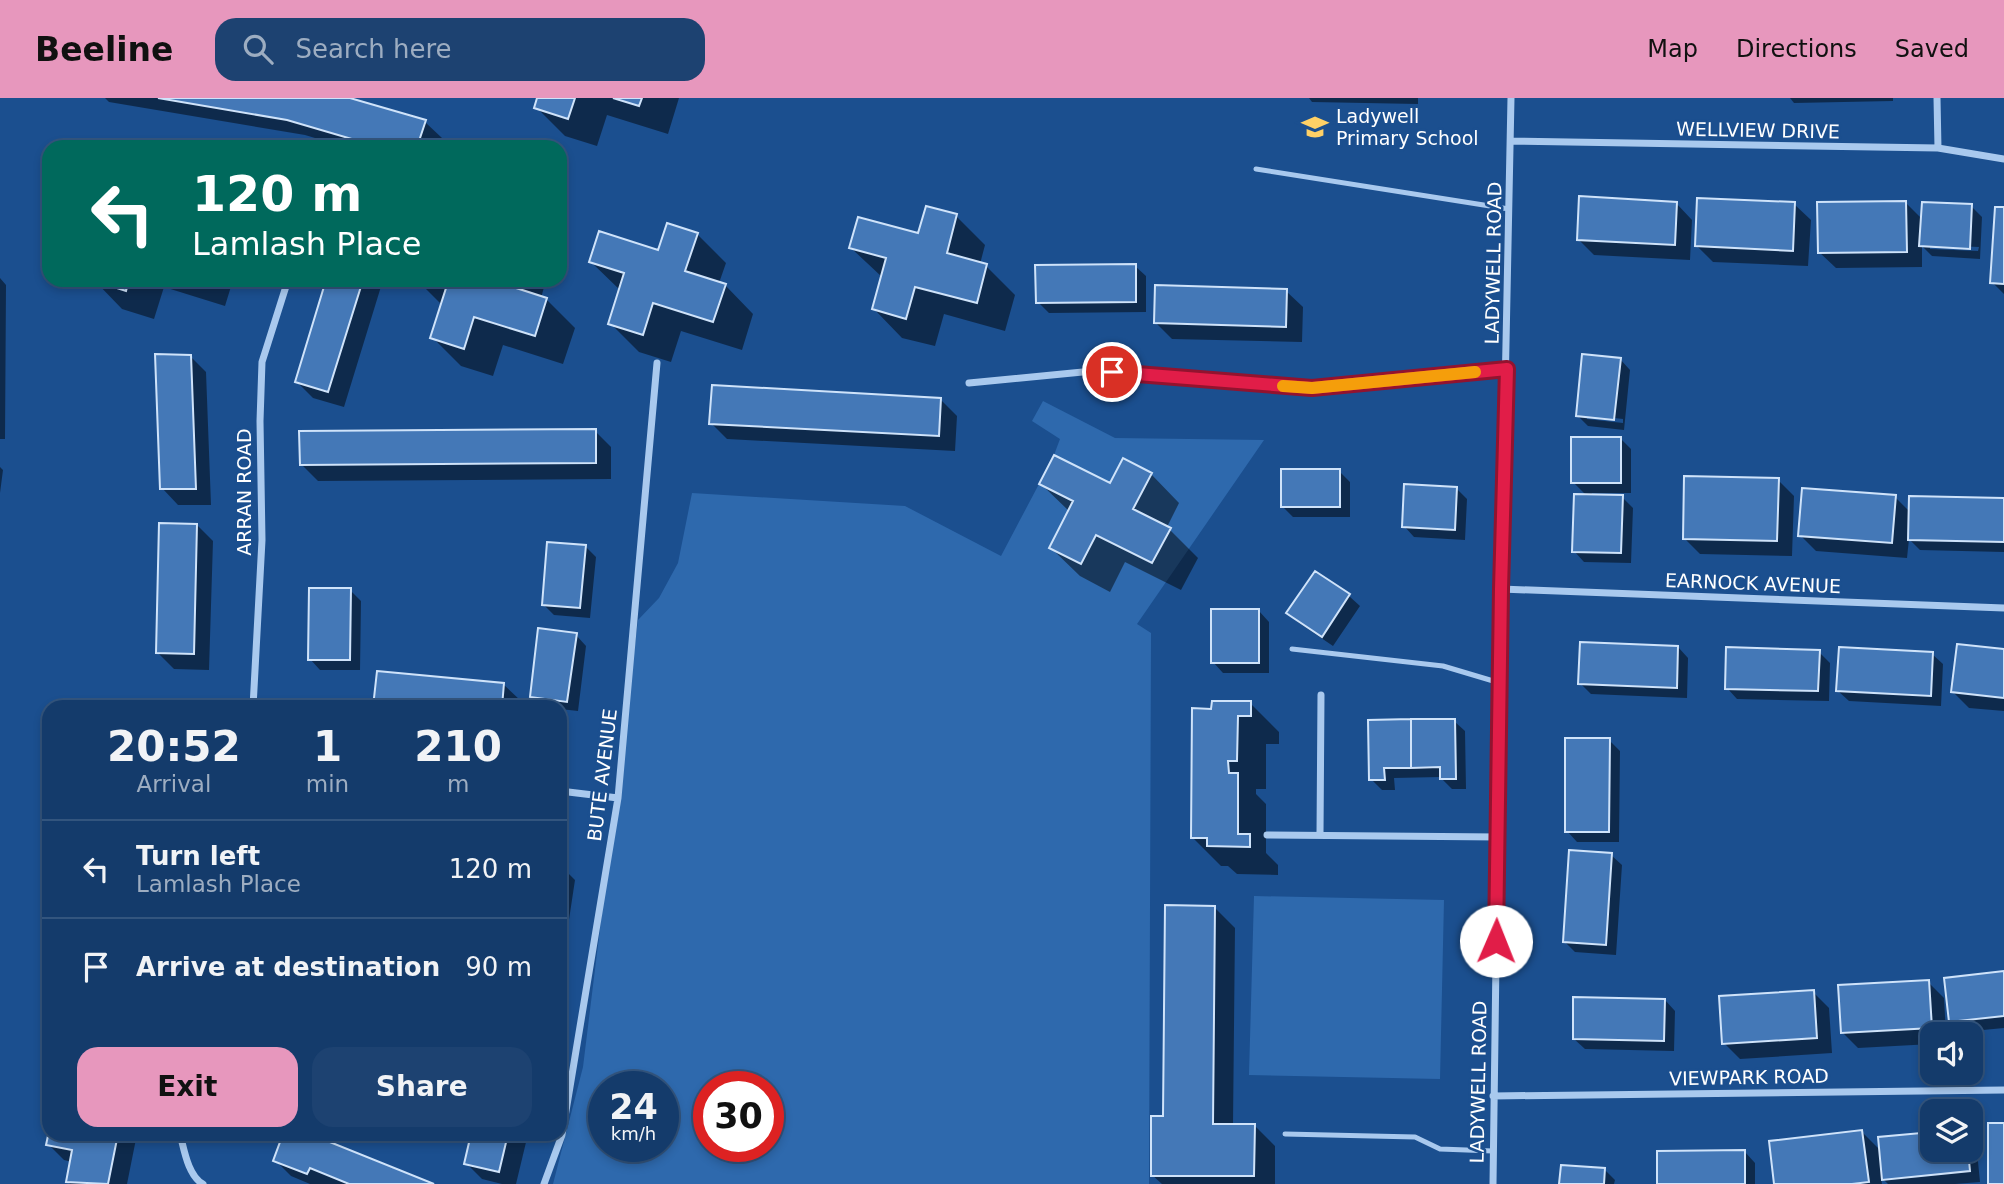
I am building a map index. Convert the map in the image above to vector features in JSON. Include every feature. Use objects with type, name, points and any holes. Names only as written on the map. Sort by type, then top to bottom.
[{"type":"street","name":"LADYWELL ROAD","points":[[1493,1184],[1511,98]]},
{"type":"street","points":[[1937,98],[1938,148]]},
{"type":"street","name":"WELLVIEW DRIVE","points":[[1511,141],[1938,148],[2004,159]]},
{"type":"street","name":"ARRAN ROAD","points":[[253,700],[262,540],[262,362],[286,287]]},
{"type":"street","name":"BUTE AVENUE","points":[[567,1105],[618,798],[657,363]]},
{"type":"street","points":[[968,383],[1093,371],[1312,388],[1507,369]]},
{"type":"street","name":"EARNOCK AVENUE","points":[[1501,589],[2004,608]]},
{"type":"street","points":[[1320,835],[1321,695]]},
{"type":"street","points":[[567,792],[618,798]]},
{"type":"street","points":[[1267,835],[1498,837]]},
{"type":"street","name":"VIEWPARK ROAD","points":[[1493,1096],[2004,1090]]},
{"type":"street","points":[[182,1141],[198,1182],[203,1184]]},
{"type":"street","name":"BUTE AVENUE","points":[[544,1184],[560,1141]]},
{"type":"lane","points":[[1256,169],[1509,209]]},
{"type":"lane","points":[[1292,649],[1443,666],[1500,683]]},
{"type":"lane","points":[[1285,1134],[1415,1137],[1440,1149],[1493,1151]]},
{"type":"shaded area","points":[[1043,401],[1115,438],[1264,440],[1137,624],[1151,633],[1149,1184],[553,1184],[564,1141],[567,1141],[567,1129],[583,1067],[638,620],[659,598],[678,563],[692,493],[905,506],[1001,556],[1039,484],[1073,501],[1049,548],[1081,564],[1096,535],[1151,563],[1171,528],[1133,509],[1151,473],[1123,458],[1110,483],[1054,455],[1060,439],[1032,421]]},
{"type":"shaded area","points":[[1254,896],[1444,900],[1440,1079],[1249,1075]]},
{"type":"building","points":[[158,98],[350,98],[426,120],[419,140],[355,140],[287,120]]},
{"type":"building","points":[[537,98],[575,98],[568,119],[534,108]]},
{"type":"building","points":[[613,98],[642,98],[639,106]]},
{"type":"building","points":[[1579,196],[1677,202],[1675,245],[1577,240]]},
{"type":"building","points":[[1697,198],[1795,202],[1793,251],[1695,246]]},
{"type":"building","points":[[1906,201],[1907,252],[1818,253],[1817,202]]},
{"type":"building","points":[[1922,202],[1972,204],[1970,249],[1919,246]]},
{"type":"building","points":[[926,206],[957,214],[947,253],[987,264],[977,303],[915,287],[906,319],[872,309],[886,258],[849,248],[858,217],[918,233]]},
{"type":"building","points":[[1995,207],[2004,207],[2004,284],[1990,283]]},
{"type":"building","points":[[667,223],[698,233],[685,271],[726,284],[713,322],[653,303],[643,335],[608,324],[624,273],[589,262],[599,231],[658,250]]},
{"type":"building","points":[[1136,264],[1136,302],[1036,303],[1035,265]]},
{"type":"building","points":[[1155,285],[1287,289],[1286,327],[1154,323]]},
{"type":"building","points":[[324,287],[361,287],[328,392],[295,382]]},
{"type":"building","points":[[443,287],[513,287],[547,298],[535,336],[474,317],[464,349],[430,338],[446,288]]},
{"type":"building","points":[[155,354],[191,355],[196,489],[160,489]]},
{"type":"building","points":[[1582,354],[1621,358],[1614,420],[1576,416]]},
{"type":"building","points":[[712,385],[941,398],[939,436],[709,424]]},
{"type":"building","points":[[596,429],[596,463],[300,465],[299,431]]},
{"type":"building","points":[[1571,437],[1621,437],[1621,483],[1571,483]]},
{"type":"building","points":[[1054,455],[1110,483],[1123,458],[1152,473],[1133,509],[1171,528],[1152,563],[1096,535],[1081,564],[1049,548],[1073,501],[1039,484]]},
{"type":"building","points":[[1281,469],[1340,469],[1340,507],[1281,507]]},
{"type":"building","points":[[1684,476],[1779,478],[1777,541],[1683,539]]},
{"type":"building","points":[[1404,484],[1457,487],[1455,530],[1402,527]]},
{"type":"building","points":[[1802,488],[1896,495],[1892,543],[1798,536]]},
{"type":"building","points":[[1574,494],[1623,495],[1621,553],[1572,552]]},
{"type":"building","points":[[1909,496],[2004,498],[2004,542],[1908,540]]},
{"type":"building","points":[[159,523],[197,524],[194,654],[156,653]]},
{"type":"building","points":[[547,542],[586,545],[580,608],[542,605]]},
{"type":"building","points":[[1315,571],[1350,594],[1322,637],[1286,613]]},
{"type":"building","points":[[309,588],[351,588],[350,660],[308,660]]},
{"type":"building","points":[[1211,609],[1259,609],[1259,663],[1211,663]]},
{"type":"building","points":[[538,628],[577,633],[567,702],[530,697]]},
{"type":"building","points":[[1580,642],[1678,646],[1677,688],[1578,684]]},
{"type":"building","points":[[1957,644],[2004,649],[2004,698],[1951,692]]},
{"type":"building","points":[[1726,647],[1820,650],[1818,691],[1725,689]]},
{"type":"building","points":[[1839,647],[1933,652],[1931,696],[1836,691]]},
{"type":"building","points":[[377,671],[504,683],[503,700],[374,700]]},
{"type":"building","points":[[1212,701],[1251,701],[1251,716],[1238,716],[1237,761],[1228,761],[1229,773],[1238,773],[1238,834],[1250,834],[1250,847],[1207,846],[1207,838],[1191,838],[1192,708],[1211,709]]},
{"type":"building","points":[[1411,719],[1455,719],[1456,779],[1440,779],[1440,767],[1411,768]]},
{"type":"building","points":[[1411,719],[1411,768],[1384,768],[1385,780],[1369,780],[1368,720]]},
{"type":"building","points":[[1565,738],[1610,738],[1609,832],[1565,832]]},
{"type":"building","points":[[1569,850],[1612,853],[1606,945],[1563,942]]},
{"type":"building","points":[[1165,905],[1215,906],[1213,1124],[1255,1124],[1254,1176],[1151,1176],[1151,1116],[1163,1116]]},
{"type":"building","points":[[2004,971],[2004,1016],[1949,1022],[1944,978]]},
{"type":"building","points":[[1929,980],[1932,1022],[1920,1022],[1920,1029],[1841,1033],[1838,985]]},
{"type":"building","points":[[1814,990],[1817,1038],[1722,1044],[1719,996]]},
{"type":"building","points":[[1573,997],[1665,999],[1664,1041],[1573,1039]]},
{"type":"building","points":[[1988,1123],[2004,1123],[2004,1184],[1988,1184]]},
{"type":"building","points":[[1862,1130],[1869,1182],[1774,1184],[1769,1141]]},
{"type":"building","points":[[1920,1133],[1920,1162],[1969,1162],[1970,1171],[1882,1180],[1878,1137]]},
{"type":"building","points":[[47,1141],[117,1141],[108,1184],[66,1182],[72,1150],[46,1145]]},
{"type":"building","points":[[280,1141],[327,1141],[434,1184],[349,1184],[310,1168],[307,1174],[273,1161]]},
{"type":"building","points":[[469,1141],[506,1141],[499,1172],[464,1164]]},
{"type":"building","points":[[1745,1150],[1745,1184],[1657,1184],[1657,1151]]},
{"type":"building","points":[[1561,1165],[1605,1168],[1604,1184],[1559,1184]]},
{"type":"slow traffic","points":[[1283,386],[1312,388],[1475,372]]},
{"type":"place","name":"Ladywell Primary School","points":[[1315,127]]},
{"type":"route","points":[[1112,372],[1312,388],[1507,369],[1496,941]]}]
